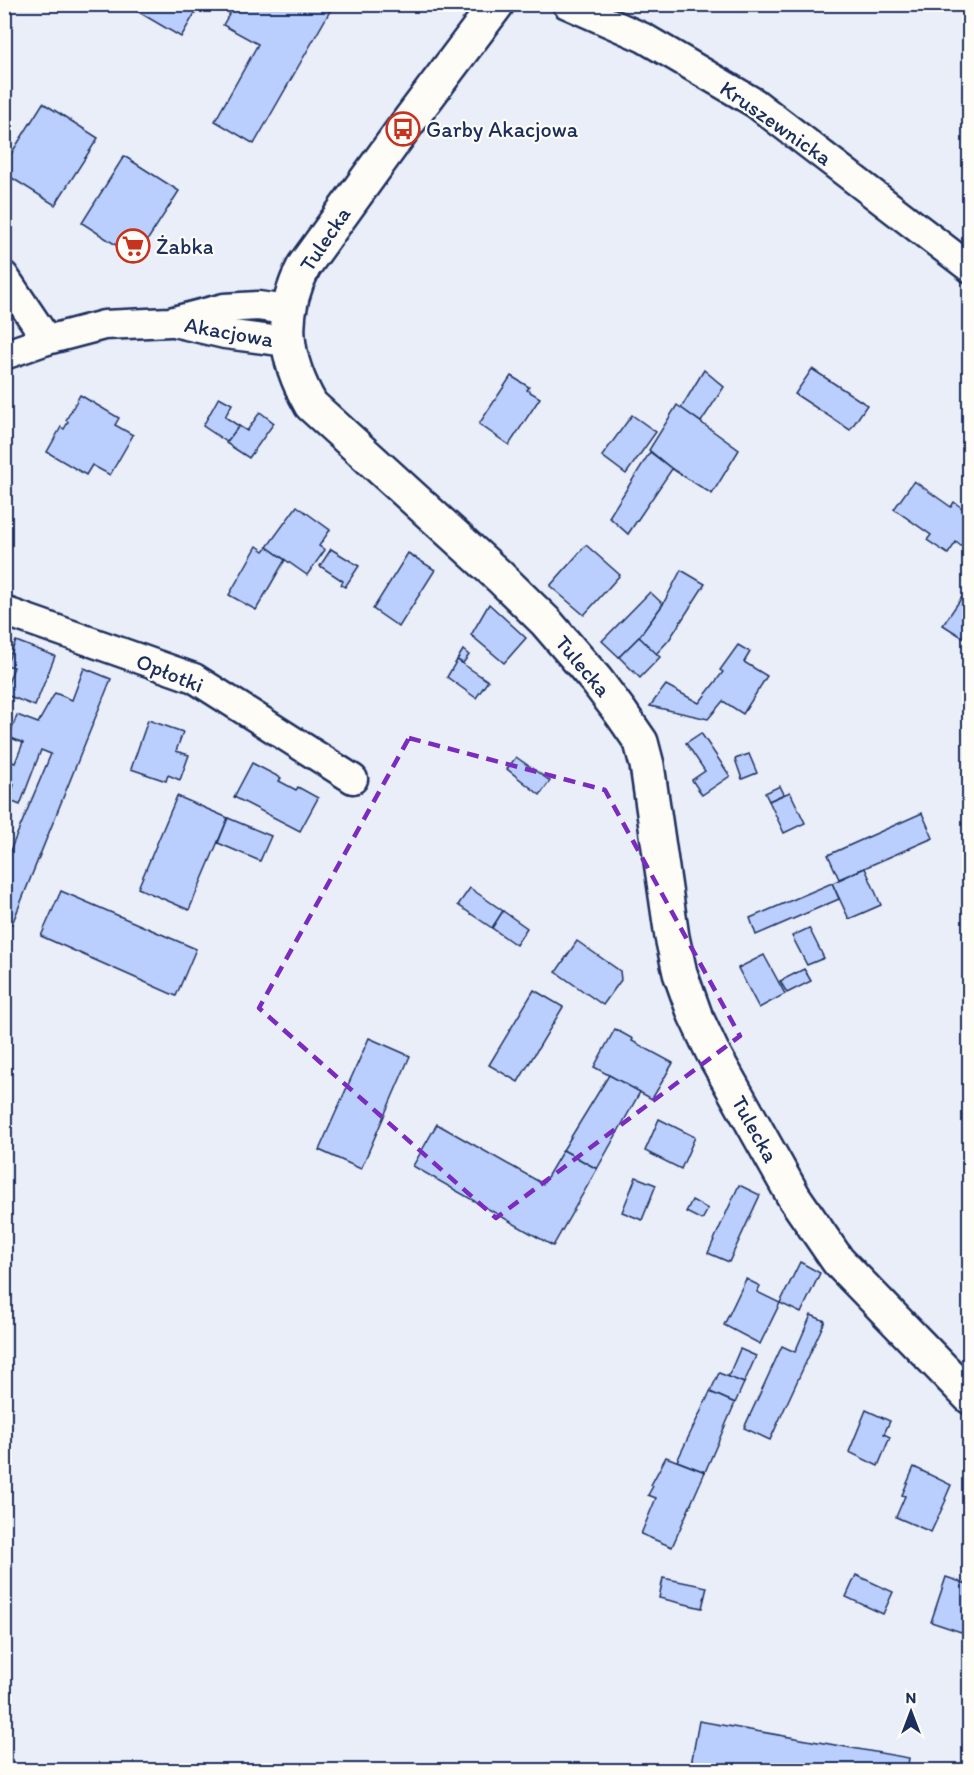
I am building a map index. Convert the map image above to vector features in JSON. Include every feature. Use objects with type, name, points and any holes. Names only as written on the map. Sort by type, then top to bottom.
[{"type":"street","name":"Tulecka","points":[[497,4],[304,266],[297,279],[288,310],[288,342],[291,362],[311,405],[500,577],[546,622],[596,680],[641,742],[647,765],[672,937],[680,973],[695,1015],[712,1051],[794,1197],[838,1262],[969,1397]]},
{"type":"street","name":"Kruszewnicka","points":[[567,4],[645,38],[755,103],[969,268]]},
{"type":"street","points":[[4,276],[47,340]]},
{"type":"street","name":"Akacjowa","points":[[4,355],[47,340],[104,325],[170,322],[224,308],[258,306],[288,310]]},
{"type":"street","name":"Akacjowa","points":[[170,322],[225,334],[288,342]]},
{"type":"street","name":"Opłotki","points":[[4,611],[194,678],[353,779]]},
{"type":"highlighted area","points":[[409,738],[605,790],[740,1036],[496,1218],[259,1008]]},
{"type":"building","points":[[125,4],[192,4],[198,8],[181,37]]},
{"type":"building","points":[[235,4],[334,4],[254,144],[215,121],[258,44],[223,25]]},
{"type":"building","points":[[43,103],[98,138],[55,205],[4,173],[4,165]]},
{"type":"building","points":[[124,156],[179,191],[136,258],[82,223]]},
{"type":"building","points":[[812,369],[867,405],[850,430],[795,394]]},
{"type":"building","points":[[704,370],[724,387],[701,422],[681,408]]},
{"type":"building","points":[[511,376],[529,387],[527,390],[540,398],[509,445],[479,424]]},
{"type":"building","points":[[80,395],[119,418],[115,425],[133,435],[110,475],[92,465],[86,475],[47,452],[61,427],[64,429],[68,422],[66,420]]},
{"type":"building","points":[[219,397],[232,404],[225,417],[239,426],[227,442],[203,426]]},
{"type":"building","points":[[677,405],[739,450],[712,494],[672,469],[649,450]]},
{"type":"building","points":[[260,412],[274,423],[249,458],[226,443],[239,426],[247,431]]},
{"type":"building","points":[[632,415],[656,432],[626,474],[602,456]]},
{"type":"building","points":[[650,452],[672,469],[628,534],[609,517]]},
{"type":"building","points":[[914,481],[951,507],[954,502],[970,514],[970,524],[966,528],[970,530],[970,535],[961,546],[956,542],[948,554],[927,540],[931,535],[894,509]]},
{"type":"building","points":[[297,506],[330,530],[319,546],[325,550],[307,575],[267,547]]},
{"type":"building","points":[[586,545],[620,575],[584,615],[550,586]]},
{"type":"building","points":[[257,546],[264,551],[267,547],[285,560],[256,610],[229,595]]},
{"type":"building","points":[[331,549],[359,566],[345,587],[341,585],[343,581],[320,566]]},
{"type":"building","points":[[408,553],[435,570],[399,627],[373,609]]},
{"type":"building","points":[[681,570],[705,584],[669,640],[656,654],[639,637],[663,604]]},
{"type":"building","points":[[650,592],[663,604],[639,637],[619,657],[602,641]]},
{"type":"building","points":[[962,597],[970,602],[970,633],[965,639],[943,625]]},
{"type":"building","points":[[489,604],[526,638],[504,663],[471,635]]},
{"type":"building","points":[[639,637],[660,657],[640,678],[619,657]]},
{"type":"building","points":[[16,641],[55,656],[35,706],[4,694],[14,667],[6,665]]},
{"type":"building","points":[[738,645],[750,652],[744,662],[767,676],[743,714],[723,701],[708,719],[650,706],[666,685],[699,703],[723,672],[720,670]]},
{"type":"building","points":[[463,650],[469,655],[463,663],[457,660]]},
{"type":"building","points":[[457,660],[488,681],[476,698],[447,677]]},
{"type":"building","points":[[84,668],[111,679],[12,924],[4,922],[4,865],[51,754],[41,750],[20,805],[8,800],[14,785],[4,782],[4,759],[15,763],[23,743],[9,737],[17,715],[38,723],[55,693],[72,700]]},
{"type":"building","points":[[148,720],[183,732],[176,751],[189,755],[180,780],[168,775],[166,781],[131,769]]},
{"type":"building","points":[[701,733],[730,776],[702,795],[692,780],[705,771],[686,743]]},
{"type":"building","points":[[749,754],[757,773],[742,779],[735,759]]},
{"type":"building","points":[[516,757],[550,781],[540,795],[507,769]]},
{"type":"building","points":[[252,763],[281,778],[279,781],[296,790],[298,787],[318,798],[300,831],[234,797]]},
{"type":"building","points":[[780,786],[784,794],[769,801],[765,793]]},
{"type":"building","points":[[790,792],[805,823],[784,833],[769,801]]},
{"type":"building","points":[[177,796],[228,818],[189,910],[138,888]]},
{"type":"building","points":[[922,813],[933,838],[839,879],[828,855]]},
{"type":"building","points":[[228,818],[271,836],[260,861],[218,843]]},
{"type":"building","points":[[865,868],[881,905],[849,919],[832,883]]},
{"type":"building","points":[[832,883],[839,899],[756,935],[750,918]]},
{"type":"building","points":[[470,888],[503,911],[492,928],[458,905]]},
{"type":"building","points":[[61,891],[196,949],[176,996],[41,936]]},
{"type":"building","points":[[503,911],[527,928],[516,945],[492,928]]},
{"type":"building","points":[[809,928],[824,958],[807,965],[792,936]]},
{"type":"building","points":[[577,941],[620,971],[621,980],[603,1005],[556,972]]},
{"type":"building","points":[[764,955],[785,994],[759,1008],[738,968]]},
{"type":"building","points":[[804,969],[811,981],[787,993],[780,981]]},
{"type":"building","points":[[534,990],[563,1007],[518,1082],[489,1065]]},
{"type":"building","points":[[615,1029],[673,1063],[652,1099],[594,1067]]},
{"type":"building","points":[[369,1038],[410,1056],[361,1169],[319,1150]]},
{"type":"building","points":[[609,1075],[640,1092],[597,1169],[563,1150]]},
{"type":"building","points":[[659,1119],[695,1137],[681,1169],[645,1151]]},
{"type":"building","points":[[437,1124],[543,1184],[563,1150],[597,1169],[553,1246],[413,1166]]},
{"type":"building","points":[[636,1177],[656,1185],[642,1220],[622,1212]]},
{"type":"building","points":[[739,1185],[760,1195],[729,1262],[708,1253]]},
{"type":"building","points":[[692,1200],[708,1209],[702,1220],[686,1212]]},
{"type":"building","points":[[800,1262],[820,1273],[801,1313],[780,1303]]},
{"type":"building","points":[[746,1279],[760,1286],[757,1292],[780,1303],[760,1344],[724,1325]]},
{"type":"building","points":[[811,1315],[825,1321],[770,1440],[744,1428],[782,1346],[795,1352]]},
{"type":"building","points":[[740,1349],[756,1356],[744,1383],[728,1377]]},
{"type":"building","points":[[719,1373],[744,1383],[735,1403],[710,1392]]},
{"type":"building","points":[[710,1392],[735,1403],[705,1472],[677,1461]]},
{"type":"building","points":[[866,1410],[890,1421],[884,1434],[890,1437],[878,1466],[849,1452]]},
{"type":"building","points":[[666,1457],[705,1472],[672,1547],[641,1534],[656,1498],[648,1495],[653,1486],[651,1485]]},
{"type":"building","points":[[914,1467],[951,1485],[931,1532],[896,1517],[905,1496],[902,1495]]},
{"type":"building","points":[[856,1575],[893,1592],[883,1614],[846,1597]]},
{"type":"building","points":[[946,1577],[970,1585],[970,1635],[931,1622]]},
{"type":"building","points":[[663,1578],[707,1587],[702,1608],[659,1598]]},
{"type":"building","points":[[699,1721],[909,1758],[907,1770],[690,1770]]},
{"type":"place","name":"Garby Akacjowa","points":[[403,129]]},
{"type":"place","name":"Żabka","points":[[133,246]]}]
